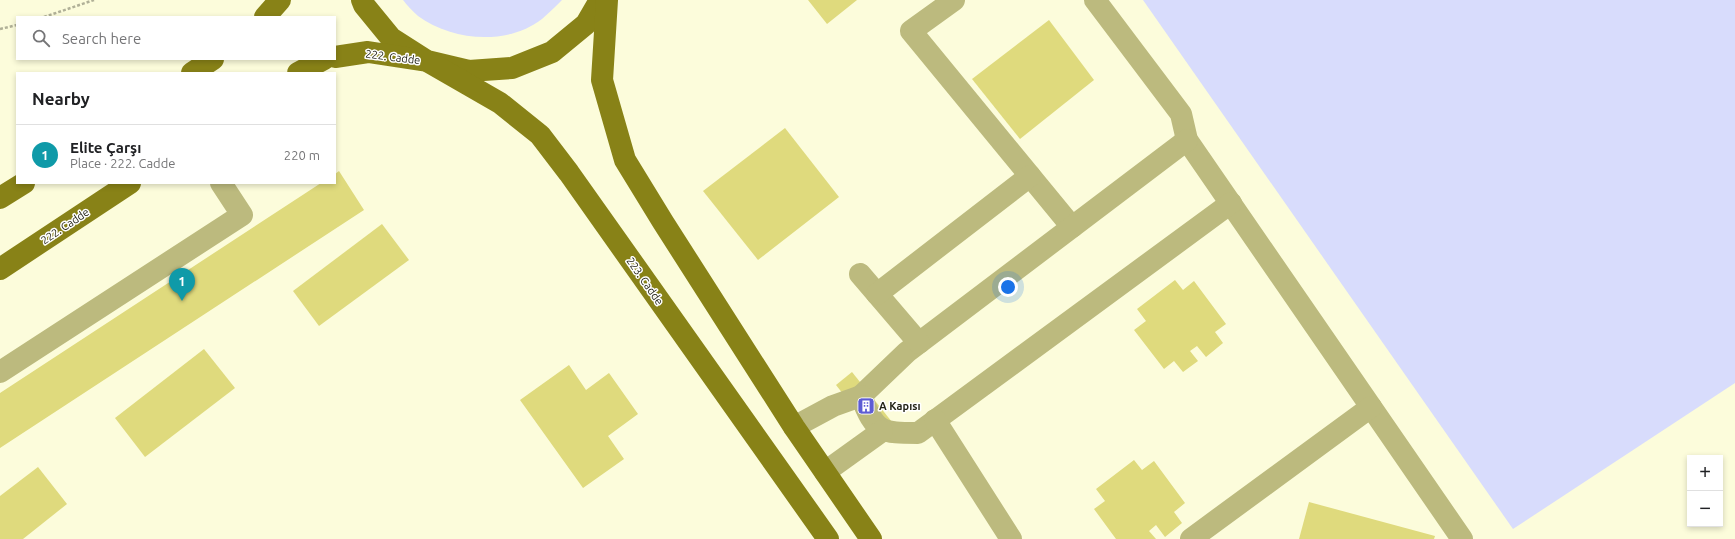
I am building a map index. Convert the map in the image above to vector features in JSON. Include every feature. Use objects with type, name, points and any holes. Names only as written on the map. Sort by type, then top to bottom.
[{"type":"main road","points":[[266,16],[280,0]]},
{"type":"main road","name":"223. Cadde","points":[[362,0],[364,5],[391,38],[427,61],[500,103],[540,135],[578,186],[825,538]]},
{"type":"main road","points":[[427,61],[469,71],[512,68],[552,52],[586,24],[600,0]]},
{"type":"main road","points":[[607,0],[602,80],[625,160],[794,427],[871,539]]},
{"type":"main road","name":"222. Cadde","points":[[336,57],[368,52],[427,61]]},
{"type":"main road","points":[[194,72],[212,60]]},
{"type":"main road","points":[[300,72],[322,60]]},
{"type":"main road","points":[[0,198],[22,184]]},
{"type":"main road","name":"222. Cadde","points":[[0,269],[128,184]]},
{"type":"street","points":[[954,0],[912,31],[1072,227]]},
{"type":"street","points":[[1095,0],[1181,114],[1187,140],[1462,539]]},
{"type":"street","points":[[794,427],[833,406],[861,396],[907,352],[1187,140]]},
{"type":"street","points":[[877,294],[1030,176]]},
{"type":"street","points":[[0,372],[242,214],[222,184]]},
{"type":"street","points":[[861,396],[877,426],[882,430],[898,433],[918,433],[1231,203]]},
{"type":"street","points":[[860,274],[919,343]]},
{"type":"street","points":[[1191,539],[1371,407]]},
{"type":"street","points":[[935,420],[1011,539]]},
{"type":"street","points":[[825,472],[882,430]]},
{"type":"path","points":[[47,16],[94,0]]},
{"type":"path","points":[[0,29],[16,24]]},
{"type":"shaded area","points":[[403,0],[562,0],[542,19],[528,28],[496,37],[480,37],[447,31],[432,24],[418,16]]},
{"type":"shaded area","points":[[1143,0],[1735,0],[1735,383],[1513,529]]},
{"type":"building","points":[[808,0],[857,0],[827,24]]},
{"type":"building","points":[[1049,20],[1094,80],[1020,139],[972,79]]},
{"type":"building","points":[[785,128],[839,197],[758,260],[703,191]]},
{"type":"building","points":[[339,171],[364,210],[0,448],[0,393],[319,184],[336,184],[336,173]]},
{"type":"building","points":[[382,224],[409,260],[319,326],[293,291]]},
{"type":"building","points":[[1175,280],[1183,290],[1194,281],[1226,324],[1215,332],[1223,343],[1206,357],[1197,346],[1190,351],[1198,361],[1183,372],[1174,361],[1164,369],[1134,330],[1146,321],[1137,309]]},
{"type":"building","points":[[204,349],[235,388],[145,457],[115,418]]},
{"type":"building","points":[[569,365],[586,390],[609,373],[638,414],[608,436],[624,459],[583,488],[520,400]]},
{"type":"building","name":"A Kapısı","points":[[852,372],[896,427],[879,440],[836,385]]},
{"type":"building","points":[[1134,460],[1142,470],[1154,461],[1185,503],[1174,512],[1182,523],[1165,537],[1156,525],[1149,531],[1156,539],[1116,539],[1094,509],[1105,501],[1096,489]]},
{"type":"building","points":[[38,467],[67,504],[23,539],[0,539],[0,496]]},
{"type":"building","points":[[1309,502],[1435,536],[1434,539],[1299,539]]},
{"type":"place","name":"Elite Çarşı","points":[[182,301]]},
{"type":"place","name":"A Kapısı","points":[[866,406]]}]
